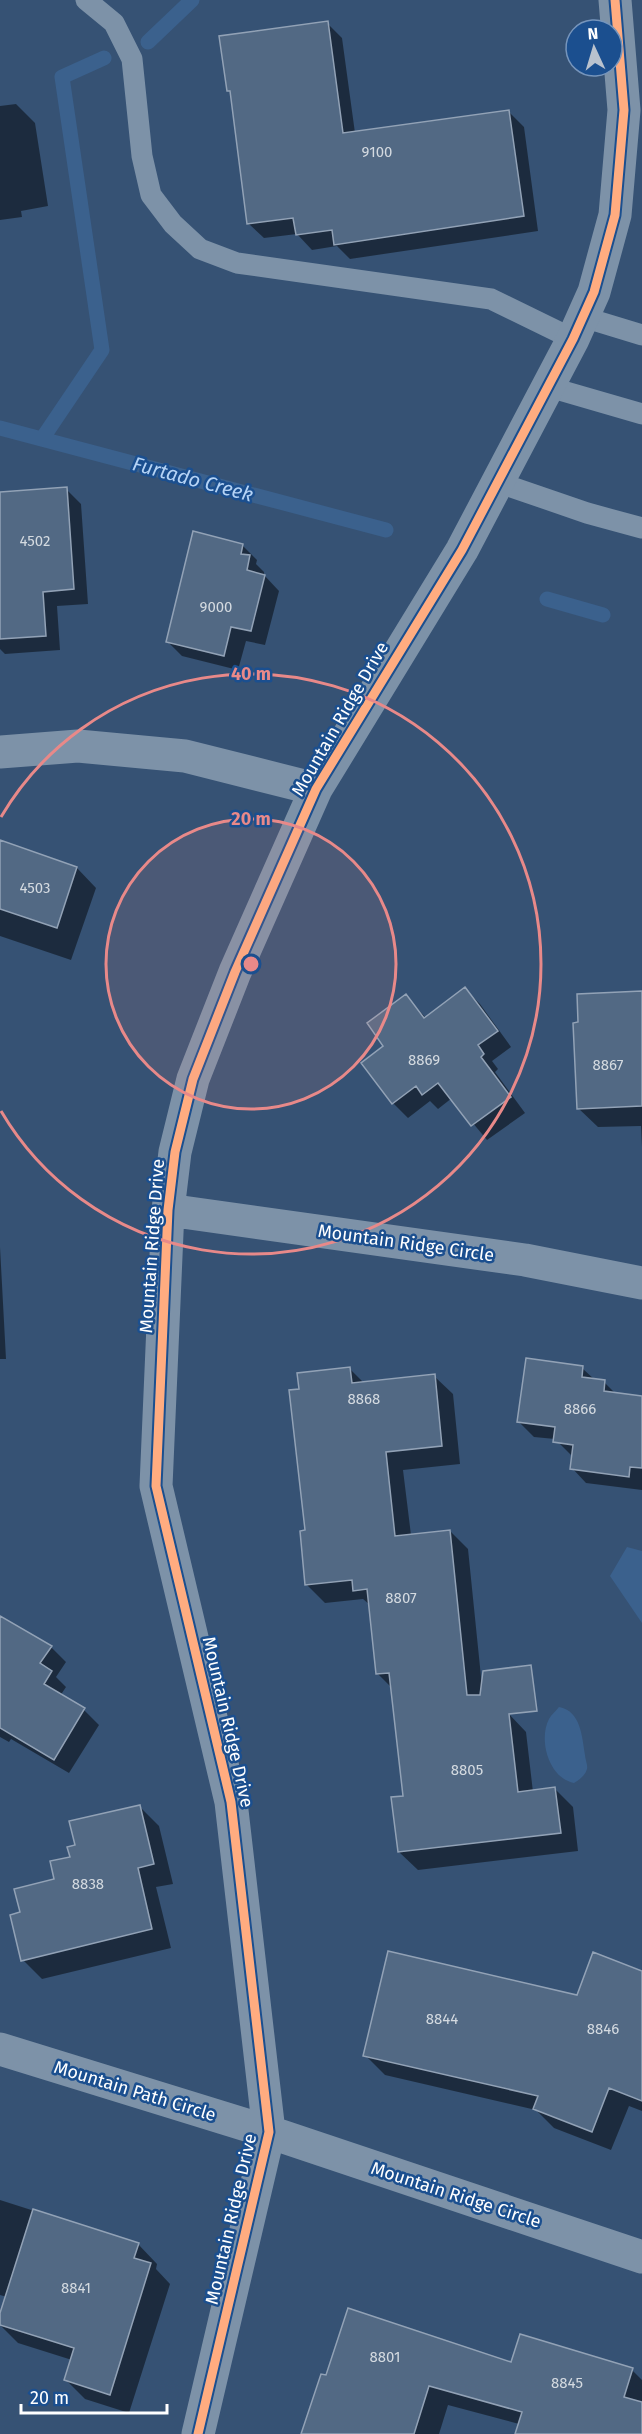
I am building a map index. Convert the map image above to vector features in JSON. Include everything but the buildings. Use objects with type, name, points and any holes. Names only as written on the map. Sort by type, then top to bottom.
[{"type":"street","name":"Mountain Ridge Drive","points":[[198,2434],[269,2132],[231,1802],[156,1486],[168,1209],[175,1152],[193,1079],[235,972],[316,789],[462,550],[549,387],[594,292],[615,215],[624,110],[615,0]]},
{"type":"street","points":[[0,752],[78,746],[185,756],[316,789]]},
{"type":"street","name":"Mountain Ridge Circle","points":[[168,1209],[525,1260],[642,1283]]},
{"type":"street","name":"Mountain Path Circle","points":[[0,2049],[269,2132]]},
{"type":"street","name":"Mountain Ridge Circle","points":[[269,2132],[642,2257]]},
{"type":"lane","points":[[86,0],[114,23],[132,58],[142,156],[151,195],[172,224],[200,249],[237,263],[491,299],[578,328],[642,335]]},
{"type":"lane","points":[[549,387],[642,414]]},
{"type":"lane","points":[[497,482],[587,513],[642,528]]},
{"type":"water","points":[[627,1547],[642,1551],[642,1623],[610,1576]]},
{"type":"water","points":[[559,1707],[566,1709],[576,1719],[583,1740],[587,1769],[583,1776],[574,1783],[558,1774],[552,1766],[545,1747],[546,1728],[550,1718]]},
{"type":"waterway","points":[[148,42],[192,0]]},
{"type":"waterway","points":[[42,439],[102,350],[62,77],[104,58]]},
{"type":"waterway","name":"Furtado Creek","points":[[0,428],[386,530]]},
{"type":"waterway","name":"Furtado Creek","points":[[547,599],[603,615]]},
{"type":"cycle path","points":[[198,2434],[269,2132],[231,1802],[156,1486],[168,1210],[175,1152],[193,1079],[235,972],[316,789],[462,550],[573,339],[594,292],[615,215],[624,110],[615,0]]}]
